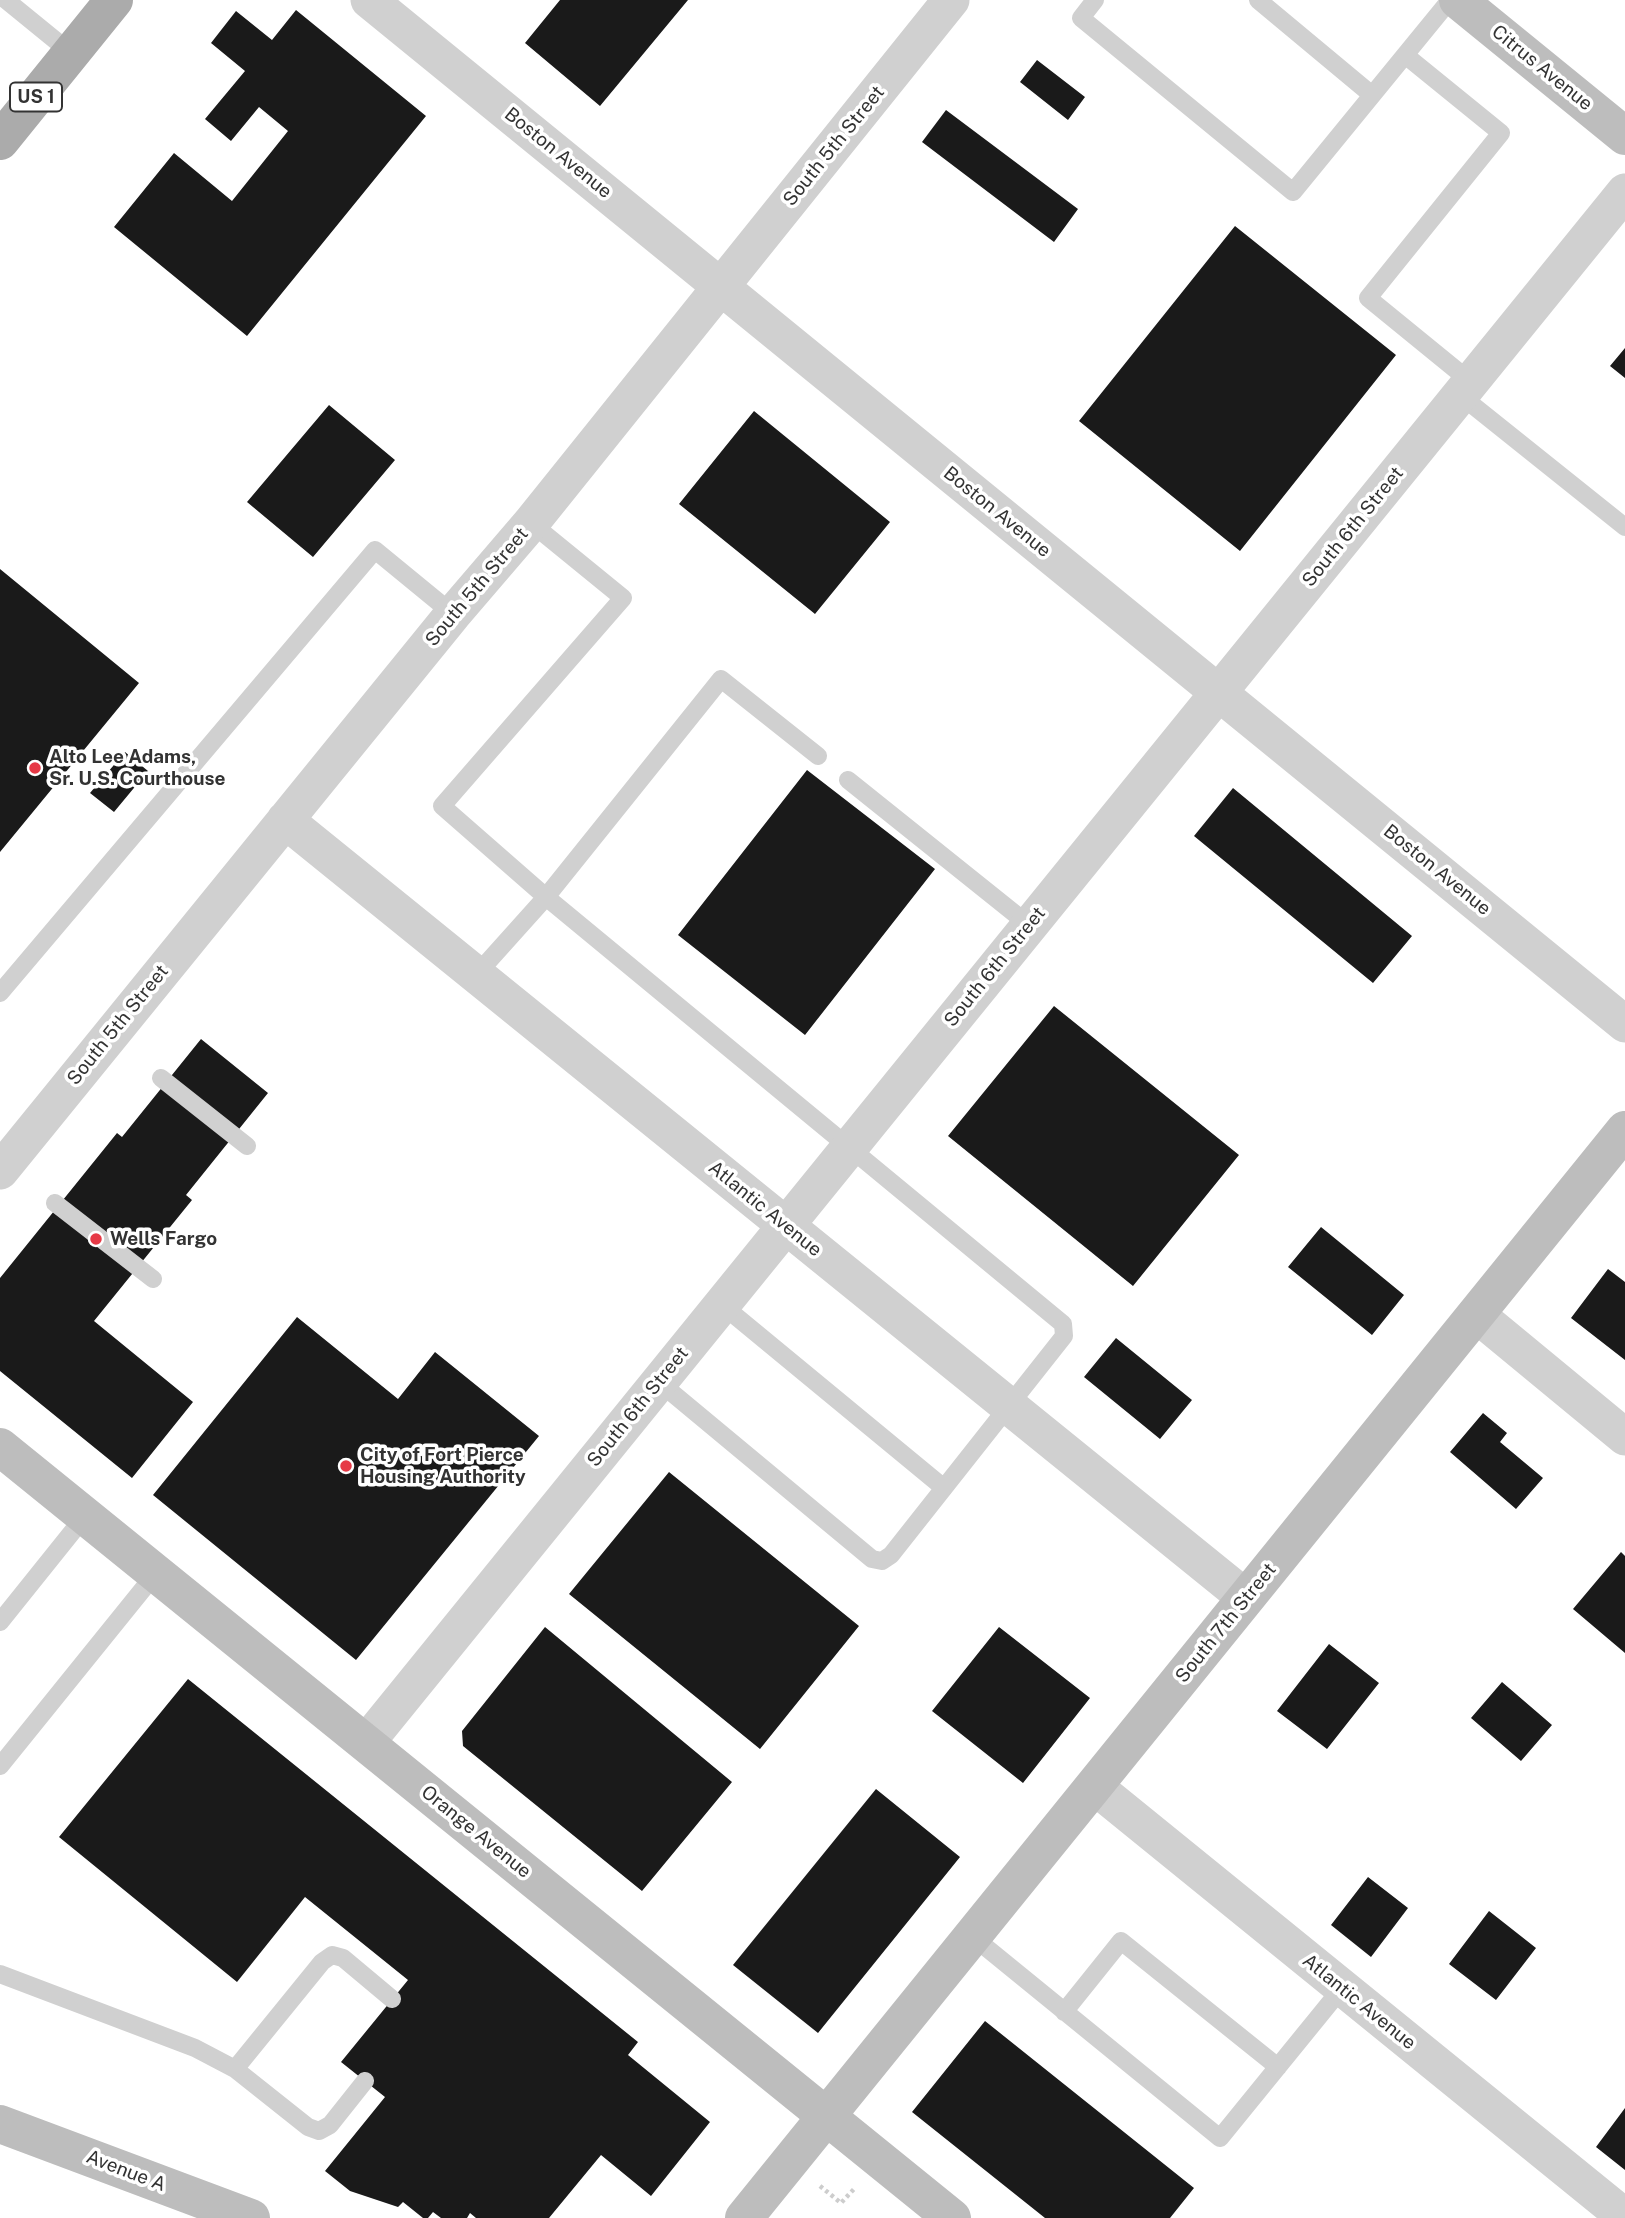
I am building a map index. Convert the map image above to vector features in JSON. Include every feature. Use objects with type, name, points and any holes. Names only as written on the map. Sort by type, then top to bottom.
[{"type":"main road","name":"US 1","points":[[0,141],[114,0]]},
{"type":"street","name":"Boston Avenue","points":[[369,0],[1625,1024]]},
{"type":"street","name":"South 5th Street","points":[[0,1171],[453,614],[531,523],[951,0]]},
{"type":"street","name":"Citrus Avenue","points":[[1458,0],[1625,136]]},
{"type":"street","name":"South 6th Street","points":[[366,1743],[1625,192]]},
{"type":"street","name":"Atlantic Avenue","points":[[285,820],[1246,1598]]},
{"type":"street","name":"South 7th Street","points":[[744,2218],[1625,1130]]},
{"type":"street","points":[[1476,1314],[1625,1437]]},
{"type":"street","name":"Orange Avenue","points":[[0,1447],[952,2218]]},
{"type":"street","name":"Atlantic Avenue","points":[[1094,1786],[1625,2217]]},
{"type":"street","name":"Avenue A","points":[[0,2124],[251,2218]]},
{"type":"lane","points":[[6,0],[71,53]]},
{"type":"lane","points":[[1096,0],[1081,18],[1293,192],[1450,0]]},
{"type":"lane","points":[[1258,0],[1372,94]]},
{"type":"lane","points":[[1405,55],[1501,133],[1368,298],[1625,527]]},
{"type":"lane","points":[[531,523],[623,598],[442,806],[545,897],[1063,1324],[1064,1336],[891,1555],[882,1561],[872,1559],[659,1382]]},
{"type":"lane","points":[[0,993],[374,550],[453,614]]},
{"type":"lane","points":[[476,975],[545,897],[721,679],[818,756]]},
{"type":"lane","points":[[848,780],[1029,925]]},
{"type":"lane","points":[[161,1079],[247,1146]]},
{"type":"lane","points":[[55,1203],[153,1279]]},
{"type":"lane","points":[[721,1304],[944,1488]]},
{"type":"lane","points":[[0,1622],[85,1516]]},
{"type":"lane","points":[[0,1766],[156,1573]]},
{"type":"lane","points":[[972,1936],[1220,2138],[1342,1988]]},
{"type":"lane","points":[[1064,2012],[1121,1941],[1278,2067]]},
{"type":"lane","points":[[235,2069],[322,1962],[332,1955],[343,1958],[393,1999]]},
{"type":"lane","points":[[0,1974],[195,2048],[235,2069],[308,2127],[319,2131],[330,2125],[365,2081]]},
{"type":"path","points":[[819,2186],[841,2203],[861,2180]]},
{"type":"building","points":[[560,0],[688,0],[600,106],[525,43]]},
{"type":"building","points":[[296,10],[426,116],[247,336],[114,227],[174,153],[232,201],[288,131],[259,107],[231,141],[205,119],[245,71],[211,43],[236,11],[272,40]]},
{"type":"building","points":[[1037,60],[1085,97],[1068,120],[1020,82]]},
{"type":"building","points":[[946,110],[1078,209],[1054,242],[922,142]]},
{"type":"building","points":[[1235,226],[1396,355],[1240,551],[1079,421]]},
{"type":"building","points":[[1625,348],[1625,378],[1610,366]]},
{"type":"building","points":[[329,405],[395,460],[313,557],[247,502]]},
{"type":"building","points":[[754,411],[890,522],[815,614],[679,504]]},
{"type":"building","name":"Alto Lee Adams, Sr. U.S. Courthouse","points":[[0,569],[139,683],[0,852]]},
{"type":"building","points":[[125,752],[148,771],[114,812],[90,793]]},
{"type":"building","points":[[807,770],[935,869],[805,1035],[678,935]]},
{"type":"building","points":[[1233,788],[1412,936],[1373,983],[1194,836]]},
{"type":"building","points":[[1054,1006],[1239,1155],[1133,1286],[948,1136]]},
{"type":"building","name":"Wells Fargo","points":[[201,1039],[268,1093],[186,1195],[192,1200],[94,1321],[193,1402],[132,1478],[0,1371],[0,1278],[117,1133],[122,1137]]},
{"type":"building","points":[[1321,1227],[1404,1295],[1372,1335],[1288,1267]]},
{"type":"building","points":[[1608,1269],[1625,1282],[1625,1360],[1571,1318]]},
{"type":"building","name":"City of Fort Pierce Housing Authority","points":[[297,1317],[398,1399],[435,1352],[539,1436],[356,1660],[153,1495]]},
{"type":"building","points":[[1116,1338],[1192,1400],[1160,1439],[1084,1377]]},
{"type":"building","points":[[1483,1413],[1507,1433],[1500,1442],[1543,1478],[1516,1509],[1450,1452]]},
{"type":"building","points":[[669,1472],[859,1626],[760,1749],[569,1594]]},
{"type":"building","points":[[1621,1552],[1625,1556],[1625,1653],[1573,1609]]},
{"type":"building","points":[[545,1627],[732,1782],[642,1891],[463,1746],[462,1731]]},
{"type":"building","points":[[999,1627],[1090,1698],[1023,1783],[932,1711]]},
{"type":"building","points":[[1329,1644],[1379,1683],[1327,1749],[1277,1711]]},
{"type":"building","points":[[188,1679],[638,2042],[628,2055],[710,2122],[651,2196],[601,2155],[549,2218],[476,2218],[470,2213],[467,2218],[441,2218],[433,2212],[428,2218],[423,2218],[403,2202],[398,2207],[350,2191],[325,2171],[385,2097],[341,2062],[408,1980],[305,1897],[237,1982],[59,1837]]},
{"type":"building","points":[[1502,1682],[1552,1725],[1521,1761],[1471,1718]]},
{"type":"building","points":[[876,1789],[960,1857],[818,2033],[733,1965]]},
{"type":"building","points":[[1368,1877],[1408,1908],[1371,1957],[1331,1925]]},
{"type":"building","points":[[1489,1911],[1536,1948],[1496,2000],[1449,1964]]},
{"type":"building","points":[[985,2021],[1194,2188],[1170,2218],[1045,2218],[912,2112]]},
{"type":"building","points":[[1625,2108],[1625,2170],[1596,2147]]},
{"type":"place","name":"Alto Lee Adams, Sr. U.S. Courthouse","points":[[35,768]]},
{"type":"place","name":"Wells Fargo","points":[[96,1239]]},
{"type":"place","name":"City of Fort Pierce Housing Authority","points":[[346,1466]]}]
